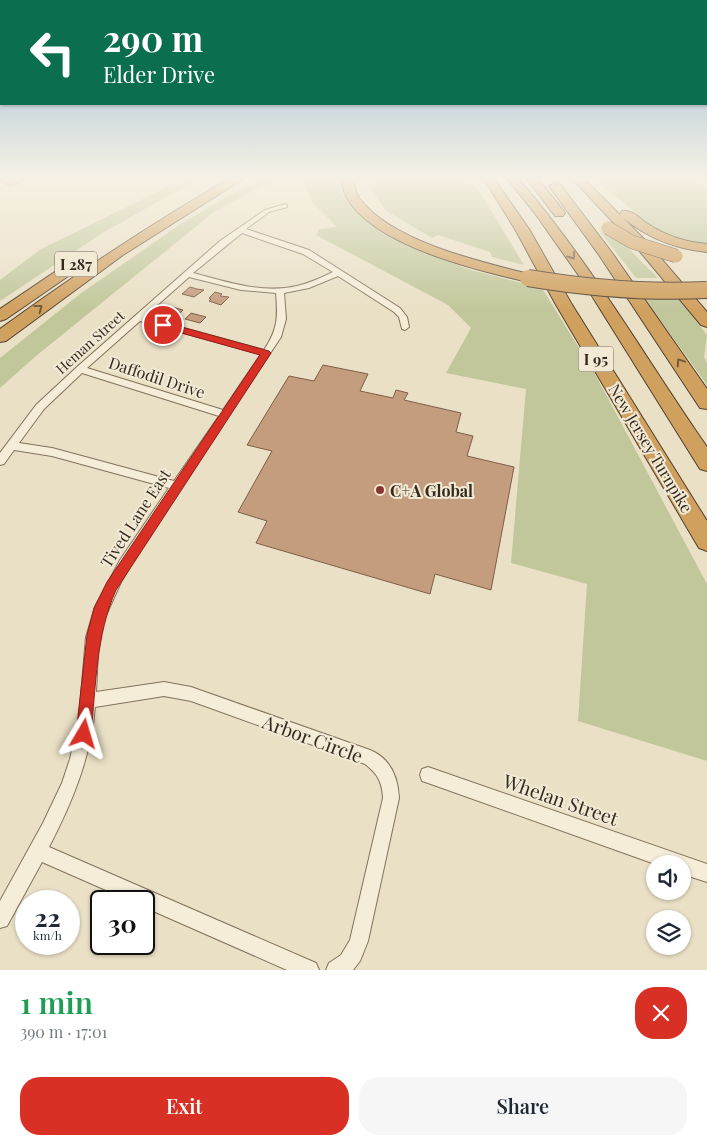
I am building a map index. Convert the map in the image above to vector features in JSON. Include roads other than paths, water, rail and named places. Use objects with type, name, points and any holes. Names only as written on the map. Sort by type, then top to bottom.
[{"type":"highway","name":"I 287","points":[[0,316],[111,241],[144,221]]},
{"type":"highway","name":"I 287","points":[[0,337],[90,271],[166,221]]},
{"type":"highway","points":[[390,221],[413,236],[458,255],[526,275],[616,290],[663,292],[706,286]]},
{"type":"highway","points":[[503,221],[560,312],[579,330]]},
{"type":"highway","name":"New Jersey Turnpike","points":[[517,221],[579,330],[707,541]]},
{"type":"highway","points":[[547,221],[587,277],[707,463]]},
{"type":"highway","points":[[562,221],[590,260],[707,446]]},
{"type":"highway","points":[[581,221],[605,253],[707,403]]},
{"type":"highway","points":[[619,221],[642,245],[707,322]]},
{"type":"highway","points":[[635,221],[643,228],[672,241],[707,248]]},
{"type":"highway","points":[[604,224],[632,242],[676,256],[707,260]]},
{"type":"street","name":"Heman Street","points":[[0,461],[40,407],[80,368],[188,274],[253,221]]},
{"type":"street","points":[[241,230],[294,247],[338,273],[397,310],[403,318],[405,327]]},
{"type":"street","points":[[188,274],[255,290],[280,291],[310,285],[338,273]]},
{"type":"street","name":"Tived Lane East","points":[[0,919],[38,851],[58,810],[74,768],[84,734],[94,635],[101,608],[126,561],[281,328],[280,291]]},
{"type":"street","points":[[138,318],[266,353]]},
{"type":"street","name":"Daffodil Drive","points":[[80,368],[225,414]]},
{"type":"street","points":[[12,446],[52,452],[177,486]]},
{"type":"street","name":"Arbor Circle","points":[[88,701],[164,689],[173,690],[191,694],[370,758],[380,764],[388,774],[391,785],[391,798],[358,941],[352,958],[336,970]]},
{"type":"street","name":"Whelan Street","points":[[428,775],[655,855]]},
{"type":"street","points":[[38,851],[309,970]]},
{"type":"street","name":"Whelan Street","points":[[691,867],[707,873]]},
{"type":"place","name":"C+A Global","points":[[380,490]]}]
